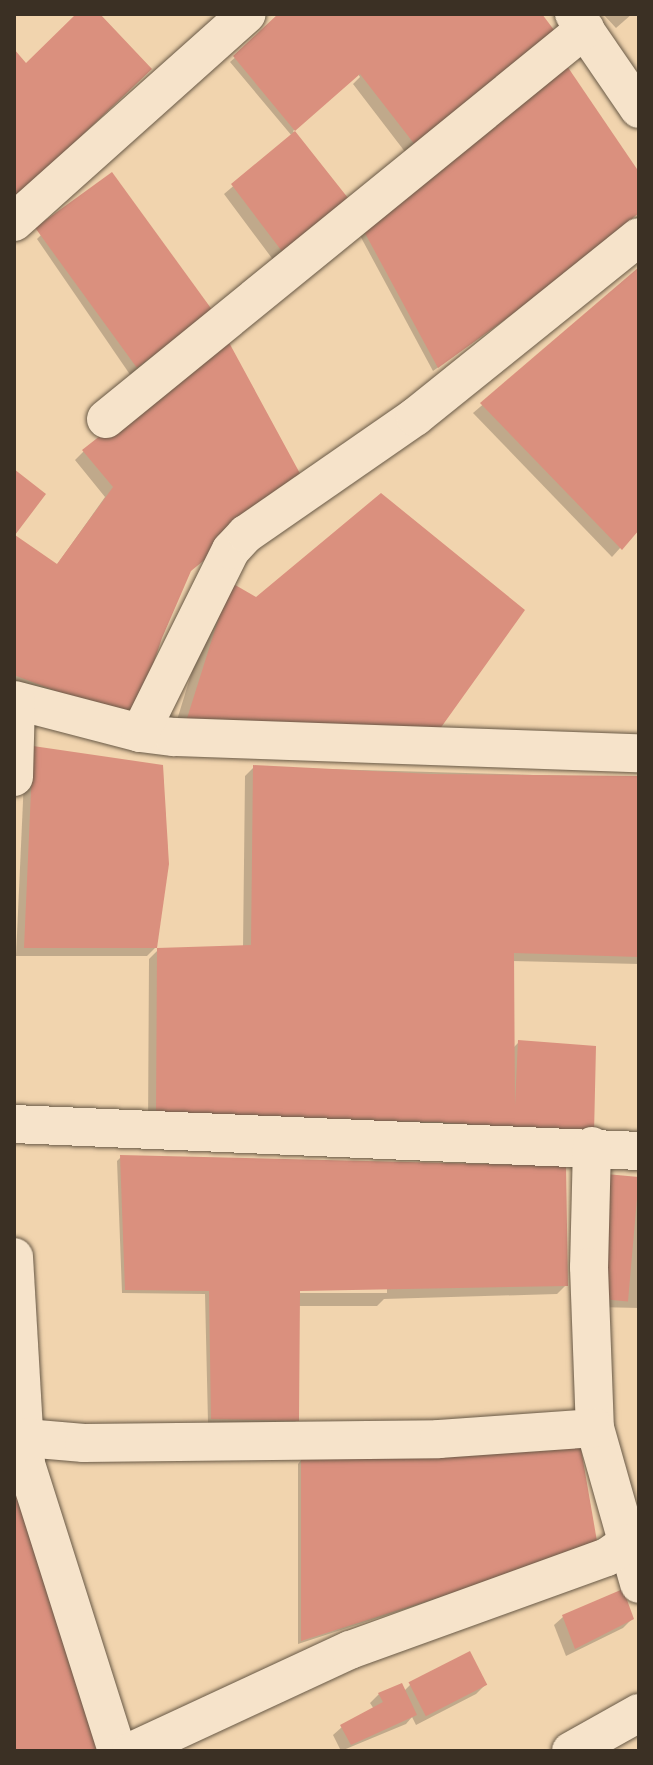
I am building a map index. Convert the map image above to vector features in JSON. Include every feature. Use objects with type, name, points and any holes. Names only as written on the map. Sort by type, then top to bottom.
[{"type":"street","points":[[14,222],[247,14]]},
{"type":"street","points":[[106,419],[580,22],[639,109]]},
{"type":"street","points":[[140,733],[231,550],[246,534],[415,417],[639,237]]},
{"type":"street","points":[[14,777],[15,701],[140,733],[216,740],[639,753]]},
{"type":"street","points":[[14,1124],[592,1146],[639,1151]]},
{"type":"street","points":[[592,1146],[589,1267],[595,1428],[639,1584]]},
{"type":"street","points":[[14,1257],[19,1437],[45,1531],[117,1751]]},
{"type":"street","points":[[19,1437],[84,1443],[439,1439],[595,1428]]},
{"type":"street","points":[[132,1751],[350,1650],[607,1557],[627,1543]]},
{"type":"street","points":[[571,1751],[639,1713]]},
{"type":"building","points":[[76,14],[100,14],[152,69],[14,200],[14,49],[26,63]]},
{"type":"building","points":[[278,14],[542,14],[557,34],[419,150],[360,74],[295,131],[233,56]]},
{"type":"building","points":[[565,63],[639,172],[639,213],[521,308],[438,368],[360,224]]},
{"type":"building","points":[[295,131],[348,198],[284,254],[231,184]]},
{"type":"building","points":[[112,172],[214,312],[137,368],[35,228]]},
{"type":"building","points":[[639,267],[639,530],[622,550],[480,403]]},
{"type":"building","points":[[226,337],[303,479],[191,571],[162,638],[134,721],[14,675],[14,469],[46,494],[15,535],[57,564],[113,487],[82,450]]},
{"type":"building","points":[[381,493],[525,610],[437,733],[183,731],[230,582],[256,597]]},
{"type":"building","points":[[33,746],[163,765],[169,864],[157,948],[24,948]]},
{"type":"building","points":[[253,765],[431,774],[639,776],[639,957],[514,953],[515,1106],[518,1040],[596,1046],[594,1134],[437,1122],[156,1118],[157,948],[251,945]]},
{"type":"building","points":[[120,1155],[566,1166],[568,1286],[300,1291],[299,1421],[211,1419],[209,1291],[125,1290]]},
{"type":"building","points":[[606,1174],[639,1177],[628,1301],[595,1299]]},
{"type":"building","points":[[580,1443],[598,1547],[301,1641],[301,1457]]},
{"type":"building","points":[[14,1466],[99,1748],[93,1751],[14,1751]]},
{"type":"building","points":[[623,1589],[634,1619],[575,1649],[562,1615]]},
{"type":"building","points":[[470,1651],[487,1685],[426,1716],[409,1682]]},
{"type":"building","points":[[402,1683],[417,1715],[351,1745],[340,1725],[383,1702],[378,1693]]}]
